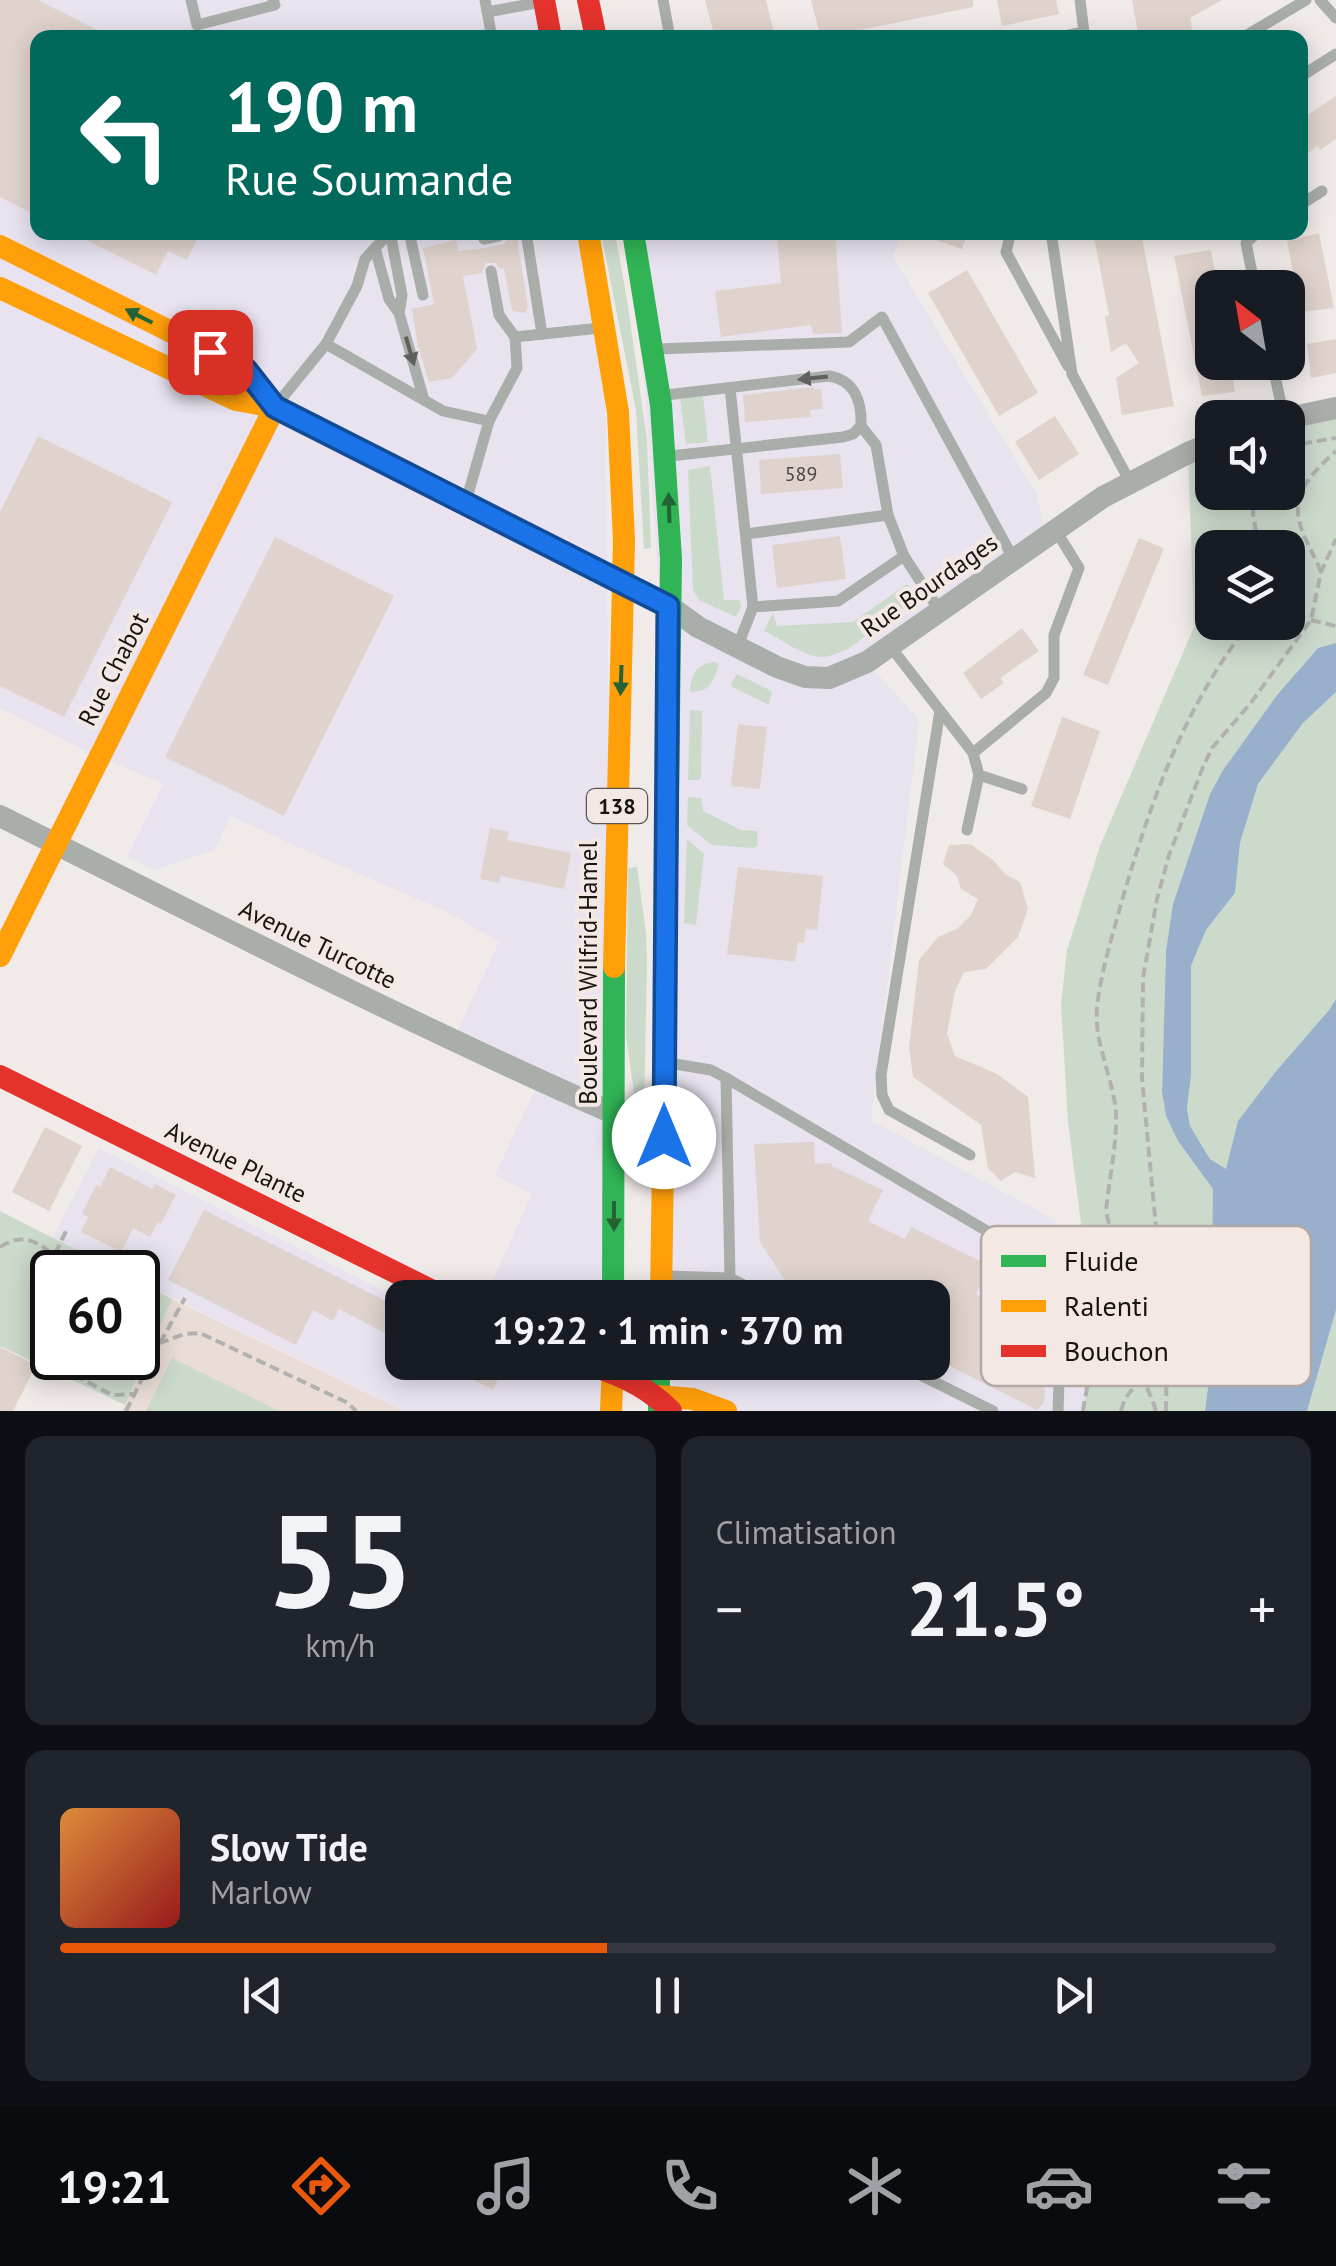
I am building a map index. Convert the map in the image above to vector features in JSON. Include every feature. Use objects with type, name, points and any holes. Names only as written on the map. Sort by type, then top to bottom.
[{"type":"main road","points":[[588,0],[594,30]]},
{"type":"main road","points":[[544,1],[549,30]]},
{"type":"main road","name":"Boulevard Wilfrid-Hamel","points":[[589,240],[618,412],[623,491],[625,582],[614,915],[613,1280]]},
{"type":"main road","name":"138","points":[[634,240],[660,396],[670,559],[661,1280]]},
{"type":"main road","points":[[0,246],[246,370],[275,407]]},
{"type":"main road","points":[[0,288],[236,400],[275,407],[668,606]]},
{"type":"main road","name":"Rue Chabot","points":[[0,956],[275,407]]},
{"type":"main road","name":"Avenue Plante","points":[[0,1076],[412,1280]]},
{"type":"main road","points":[[611,1411],[612,1380]]},
{"type":"main road","points":[[629,1380],[662,1406]]},
{"type":"main road","points":[[660,1380],[662,1406]]},
{"type":"main road","points":[[662,1406],[682,1396],[706,1400],[726,1411]]},
{"type":"street","points":[[1305,414],[1336,408]]},
{"type":"street","name":"Rue Bourdages","points":[[668,606],[698,627],[777,666],[805,677],[829,678],[867,662],[1103,497],[1195,450]]},
{"type":"street","name":"Avenue Turcotte","points":[[0,816],[303,968],[614,1114]]},
{"type":"lane","points":[[190,0],[197,25],[275,5],[274,0]]},
{"type":"lane","points":[[663,0],[669,30]]},
{"type":"lane","points":[[1080,0],[1084,30]]},
{"type":"lane","points":[[1255,30],[1306,0]]},
{"type":"lane","points":[[1320,0],[1336,18]]},
{"type":"lane","points":[[486,6],[544,1]]},
{"type":"lane","points":[[1308,72],[1336,54]]},
{"type":"lane","points":[[1308,200],[1322,192]]},
{"type":"lane","points":[[275,407],[326,344],[366,259],[382,240]]},
{"type":"lane","points":[[392,240],[402,295],[399,312]]},
{"type":"lane","points":[[411,240],[423,296]]},
{"type":"lane","points":[[526,240],[528,273],[542,334]]},
{"type":"lane","points":[[1009,240],[1006,252],[1130,482]]},
{"type":"lane","points":[[1052,240],[1072,374]]},
{"type":"lane","points":[[1248,240],[1252,270]]},
{"type":"lane","points":[[375,248],[389,300],[399,312],[424,400]]},
{"type":"lane","points":[[466,502],[489,422],[516,368],[515,337],[499,315],[491,275],[506,276]]},
{"type":"lane","points":[[496,297],[509,294]]},
{"type":"lane","points":[[654,350],[849,342],[882,317],[1014,558]]},
{"type":"lane","points":[[515,337],[605,328]]},
{"type":"lane","points":[[326,344],[443,411],[489,422]]},
{"type":"lane","points":[[660,396],[829,376],[842,378],[856,393],[862,408],[861,426],[876,445],[888,515],[904,556],[939,610]]},
{"type":"lane","points":[[730,388],[754,607],[738,645]]},
{"type":"lane","points":[[666,457],[844,437],[861,426]]},
{"type":"lane","points":[[746,534],[888,515]]},
{"type":"lane","points":[[973,753],[1046,694],[1054,678],[1054,635],[1080,568],[1055,529]]},
{"type":"lane","points":[[754,607],[838,601],[904,556]]},
{"type":"lane","points":[[890,646],[973,753],[980,775],[968,830]]},
{"type":"lane","points":[[940,711],[881,1076],[882,1095],[889,1110],[970,1156]]},
{"type":"lane","points":[[980,775],[1022,789]]},
{"type":"lane","points":[[665,1062],[711,1070],[981,1227]]},
{"type":"lane","points":[[726,1078],[730,1278]]},
{"type":"lane","points":[[715,1280],[734,1280]]},
{"type":"lane","points":[[930,1380],[993,1411]]},
{"type":"lane","points":[[1058,1411],[1059,1386]]},
{"type":"path","points":[[1305,445],[1336,438]]},
{"type":"path","points":[[1321,572],[1305,540],[1298,502],[1314,470],[1336,451]]},
{"type":"path","points":[[1156,1226],[1142,1079],[1143,978],[1169,854],[1212,748],[1312,620],[1321,572],[1336,539]]},
{"type":"path","points":[[1312,620],[1336,626]]},
{"type":"path","points":[[1109,1226],[1106,1211],[1116,1110],[1097,1012],[1106,959],[1151,806],[1169,760],[1196,703],[1236,640]]},
{"type":"path","points":[[56,1250],[67,1229]]},
{"type":"path","points":[[0,1247],[14,1240],[27,1240],[46,1250]]},
{"type":"path","points":[[160,1343],[185,1298]]},
{"type":"path","points":[[160,1343],[200,1332],[356,1411]]},
{"type":"path","points":[[84,1380],[112,1395],[135,1394]]},
{"type":"path","points":[[126,1411],[142,1380]]},
{"type":"path","points":[[1083,1411],[1087,1386]]},
{"type":"path","points":[[1122,1411],[1130,1390],[1136,1386]]},
{"type":"path","points":[[1146,1386],[1156,1411]]},
{"type":"shaded area","points":[[0,0],[544,0],[550,30],[30,30],[30,240],[589,240],[605,328],[613,1280],[493,1280],[532,1194],[495,1175],[539,1081],[453,1040],[499,942],[443,910],[231,816],[214,850],[154,870],[127,856],[163,784],[0,708]]},
{"type":"shaded area","points":[[634,240],[899,240],[893,257],[1037,495],[1045,536],[867,662],[919,720],[871,1120],[1053,1219],[1058,1226],[981,1226],[981,1386],[1087,1386],[1083,1411],[726,1411],[682,1396],[671,1380],[950,1380],[950,1280],[661,1280],[668,705]]},
{"type":"shaded area","points":[[99,1148],[385,1291],[385,1380],[612,1380],[611,1411],[405,1411],[160,1292],[160,1250],[75,1250],[52,1239]]},
{"type":"shaded area","points":[[172,1299],[404,1411],[122,1411],[136,1380],[160,1380],[160,1326]]},
{"type":"green space","points":[[602,240],[616,240],[647,440],[651,548],[644,549],[636,410]]},
{"type":"green space","points":[[703,396],[708,442],[686,444],[680,399]]},
{"type":"green space","points":[[1336,408],[1336,643],[1318,648],[1277,695],[1223,770],[1210,794],[1173,904],[1166,950],[1162,1092],[1166,1116],[1179,1141],[1213,1189],[1212,1226],[1081,1226],[1068,1122],[1061,1004],[1067,950],[1100,846],[1194,627],[1188,453],[1195,450],[1195,510],[1305,510],[1305,414]]},
{"type":"green space","points":[[710,466],[724,600],[740,600],[736,617],[699,600],[693,590],[688,470]]},
{"type":"green space","points":[[907,584],[917,598],[848,649],[833,655],[809,654],[764,631],[773,613],[777,626],[853,622]]},
{"type":"green space","points":[[714,662],[719,664],[710,685],[690,692],[696,671]]},
{"type":"green space","points":[[737,674],[772,691],[769,705],[732,687]]},
{"type":"green space","points":[[1336,692],[1336,999],[1277,1070],[1227,1170],[1210,1159],[1190,1126],[1187,1108],[1191,1075],[1191,966],[1206,930],[1235,893],[1240,843],[1258,784],[1303,723]]},
{"type":"green space","points":[[690,710],[702,711],[699,780],[688,780]]},
{"type":"green space","points":[[688,797],[701,798],[703,811],[741,830],[757,831],[758,845],[712,845],[687,825]]},
{"type":"green space","points":[[687,839],[704,854],[696,925],[684,923]]},
{"type":"green space","points":[[637,867],[647,962],[644,1114],[637,1114],[626,1036],[628,868]]},
{"type":"green space","points":[[0,1211],[77,1250],[30,1250],[30,1360],[0,1346]]},
{"type":"green space","points":[[160,1293],[172,1299],[160,1326]]},
{"type":"green space","points":[[1336,1310],[1336,1411],[1307,1411]]},
{"type":"green space","points":[[172,1358],[279,1411],[146,1411]]},
{"type":"green space","points":[[72,1380],[136,1380],[125,1405]]},
{"type":"green space","points":[[1088,1386],[1208,1386],[1205,1411],[1083,1411]]},
{"type":"water","points":[[1336,643],[1336,692],[1303,723],[1258,784],[1240,843],[1235,893],[1206,930],[1191,966],[1191,1075],[1187,1108],[1190,1126],[1210,1159],[1226,1169],[1238,1121],[1336,999],[1336,1310],[1307,1411],[1205,1411],[1208,1386],[1311,1386],[1311,1226],[1212,1226],[1213,1189],[1178,1141],[1166,1116],[1162,1092],[1166,950],[1173,904],[1210,794],[1277,695],[1318,648]]},
{"type":"building","points":[[0,0],[38,0],[97,30],[30,30],[30,212],[0,197]]},
{"type":"building","points":[[705,0],[766,0],[773,30],[713,30]]},
{"type":"building","points":[[811,0],[973,0],[973,7],[860,30],[819,30]]},
{"type":"building","points":[[997,0],[1056,0],[1059,14],[1002,26]]},
{"type":"building","points":[[1132,0],[1222,0],[1190,18],[1192,30],[1138,30]]},
{"type":"building","points":[[1336,96],[1336,139],[1308,153],[1308,115]]},
{"type":"building","points":[[1319,233],[1334,308],[1305,312],[1305,270],[1293,270],[1287,241],[1308,240],[1308,236]]},
{"type":"building","points":[[86,240],[197,240],[187,260],[168,251],[156,275]]},
{"type":"building","points":[[456,240],[458,251],[504,244],[507,240],[517,240],[528,307],[525,313],[512,311],[504,268],[486,263],[482,273],[463,276],[477,349],[452,378],[429,382],[412,309],[434,304],[423,248]]},
{"type":"building","points":[[777,240],[836,240],[842,333],[813,334],[811,325],[721,337],[715,291],[781,283]]},
{"type":"building","points":[[936,240],[965,240],[962,249]]},
{"type":"building","points":[[1095,240],[1143,240],[1174,406],[1122,415],[1116,378],[1139,363],[1126,343],[1111,352],[1105,316],[1109,315]]},
{"type":"building","points":[[1211,250],[1215,270],[1195,270],[1195,361],[1174,256]]},
{"type":"building","points":[[967,270],[1038,393],[999,416],[928,293]]},
{"type":"building","points":[[1336,339],[1336,373],[1311,378],[1307,344]]},
{"type":"building","points":[[1199,380],[1233,380],[1235,392],[1202,396]]},
{"type":"building","points":[[821,389],[823,409],[810,410],[811,417],[745,422],[743,395]]},
{"type":"building","points":[[1055,416],[1079,454],[1039,480],[1015,442]]},
{"type":"building","points":[[38,436],[172,502],[64,717],[0,686],[0,512]]},
{"type":"building","points":[[840,454],[843,488],[761,494],[759,460]]},
{"type":"building","points":[[840,536],[846,579],[777,588],[772,545]]},
{"type":"building","points":[[275,537],[394,596],[284,816],[165,757]]},
{"type":"building","points":[[1139,538],[1164,548],[1108,685],[1083,675]]},
{"type":"building","points":[[1022,628],[1039,651],[1000,678],[1004,683],[981,699],[963,673]]},
{"type":"building","points":[[1062,717],[1100,731],[1070,819],[1031,806]]},
{"type":"building","points":[[738,724],[767,727],[760,789],[731,786]]},
{"type":"building","points":[[490,828],[509,832],[507,840],[571,853],[564,889],[501,876],[499,883],[480,879]]},
{"type":"building","points":[[970,844],[1020,882],[1028,909],[1018,937],[986,969],[964,972],[955,991],[947,1034],[955,1056],[997,1074],[1028,1097],[1035,1178],[1015,1172],[1001,1181],[988,1168],[981,1125],[913,1077],[909,1047],[919,960],[938,937],[958,928],[971,915],[978,899],[961,889],[957,876],[943,864],[949,845]]},
{"type":"building","points":[[738,867],[823,876],[817,930],[806,929],[804,943],[798,942],[795,962],[727,954]]},
{"type":"building","points":[[45,1127],[82,1146],[49,1211],[12,1192]]},
{"type":"building","points":[[814,1142],[815,1164],[832,1163],[883,1190],[868,1221],[905,1239],[911,1227],[981,1262],[981,1284],[976,1294],[981,1296],[981,1382],[950,1366],[950,1280],[785,1280],[760,1242],[754,1144]]},
{"type":"building","points":[[110,1167],[153,1189],[155,1184],[176,1195],[150,1237],[133,1228],[122,1250],[117,1250],[81,1232],[88,1217],[82,1213],[96,1185],[100,1187]]},
{"type":"building","points":[[204,1210],[385,1300],[385,1333],[339,1309],[333,1321],[313,1310],[296,1345],[168,1280]]},
{"type":"building","points":[[0,1347],[30,1362],[30,1377],[13,1411],[0,1411]]},
{"type":"building","points":[[473,1380],[498,1380],[493,1390]]},
{"type":"building","points":[[989,1386],[1045,1386],[1044,1403],[1037,1410]]},
{"type":"traffic: fast","points":[[634,240],[661,405],[671,559],[665,1024]]},
{"type":"traffic: fast","points":[[613,1280],[614,967]]},
{"type":"traffic: fast","points":[[659,1380],[659,1411]]},
{"type":"traffic: slow","points":[[589,240],[618,412],[624,541],[614,967]]},
{"type":"traffic: slow","points":[[0,246],[245,369],[275,407]]},
{"type":"traffic: slow","points":[[0,288],[236,400],[275,407],[669,606]]},
{"type":"traffic: slow","points":[[0,956],[275,407]]},
{"type":"traffic: slow","points":[[661,1280],[665,1024]]},
{"type":"traffic: slow","points":[[611,1411],[612,1380]]},
{"type":"traffic: slow","points":[[658,1396],[693,1399],[726,1411]]},
{"type":"traffic: jam","points":[[544,0],[550,30]]},
{"type":"traffic: jam","points":[[588,0],[594,30]]},
{"type":"traffic: jam","points":[[0,1076],[411,1280]]},
{"type":"traffic: jam","points":[[628,1380],[671,1411]]},
{"type":"route","points":[[210,352],[246,370],[275,407],[668,606],[664,1137]]}]
